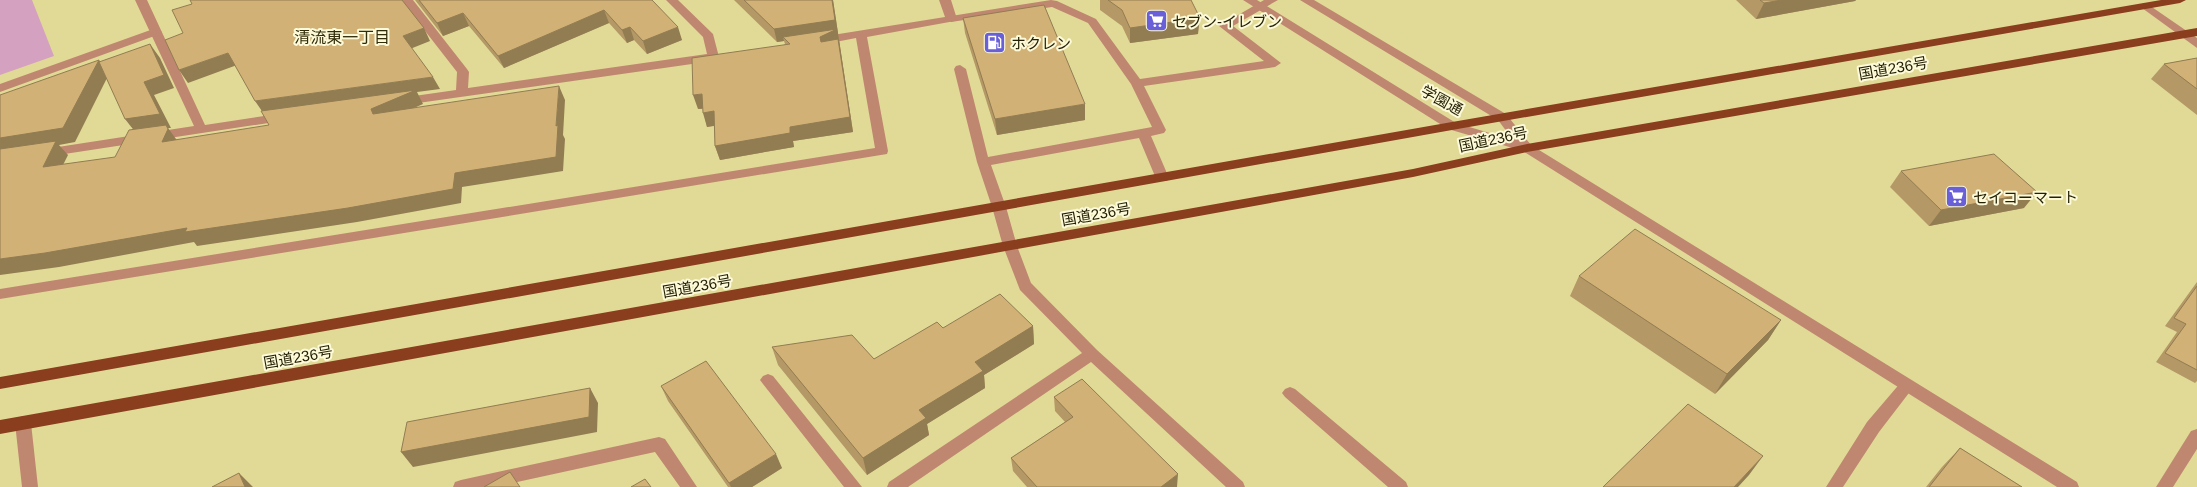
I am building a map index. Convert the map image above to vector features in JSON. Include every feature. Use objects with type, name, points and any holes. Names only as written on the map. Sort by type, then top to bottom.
[{"type":"highway","name":"国道236号","points":[[0,383],[2143,3],[2180,0]]},
{"type":"highway","name":"国道236号","points":[[0,427],[1413,174],[1527,148],[2190,33]]},
{"type":"street","points":[[142,0],[200,129]]},
{"type":"street","points":[[407,0],[463,72],[462,93]]},
{"type":"street","points":[[394,102],[717,56],[708,36],[672,0]]},
{"type":"street","points":[[945,0],[951,19]]},
{"type":"street","name":"学園通","points":[[1249,0],[1452,126],[1527,148]]},
{"type":"street","points":[[1136,83],[1275,63],[1225,26],[1272,0]]},
{"type":"street","name":"学園通","points":[[1306,0],[1502,117],[1527,148]]},
{"type":"street","points":[[811,42],[1053,3],[1092,21],[1136,83],[1160,130],[982,162]]},
{"type":"street","points":[[2143,3],[2190,33],[2197,44]]},
{"type":"street","points":[[0,88],[156,32]]},
{"type":"street","points":[[0,294],[882,151],[861,35]]},
{"type":"street","points":[[960,69],[982,162],[999,207],[1010,246],[1026,286],[1092,354],[1237,487]]},
{"type":"street","points":[[29,156],[297,116]]},
{"type":"street","points":[[1143,133],[1162,178]]},
{"type":"street","points":[[1527,148],[2071,487]]},
{"type":"street","points":[[895,487],[1092,354]]},
{"type":"street","points":[[768,380],[854,487]]},
{"type":"street","points":[[1834,487],[1873,427],[1907,385]]},
{"type":"street","points":[[1290,393],[1400,487]]},
{"type":"street","points":[[23,423],[30,487]]},
{"type":"street","points":[[2164,487],[2197,436]]},
{"type":"street","points":[[461,487],[659,444],[689,487]]},
{"type":"shaded area","points":[[0,0],[32,0],[54,56],[0,75]]},
{"type":"building","points":[[190,0],[402,0],[424,28],[403,36],[433,77],[255,101],[228,53],[179,70],[165,40],[183,33],[172,10],[192,4]]},
{"type":"building","points":[[419,0],[652,0],[678,27],[643,41],[630,27],[622,30],[604,10],[498,56],[463,13],[437,23]]},
{"type":"building","points":[[744,0],[832,0],[835,20],[774,29]]},
{"type":"building","points":[[1108,0],[1191,0],[1200,18],[1130,28],[1122,10]]},
{"type":"building","points":[[1760,0],[1782,0],[1764,3]]},
{"type":"building","points":[[1044,5],[1085,104],[995,119],[963,18]]},
{"type":"building","points":[[837,29],[820,37],[821,42],[838,39],[850,117],[790,127],[790,133],[715,146],[714,111],[703,113],[702,94],[693,95],[692,58],[790,44],[783,37]]},
{"type":"building","points":[[150,44],[164,75],[144,82],[160,114],[125,119],[99,62]]},
{"type":"building","points":[[2197,58],[2197,89],[2164,64]]},
{"type":"building","points":[[99,60],[63,128],[0,138],[0,95]]},
{"type":"building","points":[[559,86],[556,157],[455,173],[453,189],[348,208],[185,232],[187,228],[0,259],[0,149],[56,141],[43,167],[115,157],[129,130],[166,125],[168,129],[162,142],[269,125],[261,111],[416,90],[371,109],[373,114]]},
{"type":"building","points":[[1994,154],[2037,192],[1941,210],[1901,171]]},
{"type":"building","points":[[1635,229],[1781,320],[1727,374],[1579,276]]},
{"type":"building","points":[[2197,286],[2197,370],[2165,353],[2186,324],[2174,318]]},
{"type":"building","points":[[1000,294],[1033,326],[975,362],[983,371],[919,410],[926,418],[863,458],[772,347],[852,335],[874,359],[937,322],[943,328]]},
{"type":"building","points":[[706,361],[776,454],[729,483],[661,386]]},
{"type":"building","points":[[1082,379],[1178,474],[1161,487],[1037,487],[1011,458],[1073,417],[1054,397]]},
{"type":"building","points":[[590,388],[589,417],[401,452],[407,422]]},
{"type":"building","points":[[1688,404],[1763,456],[1734,487],[1603,487]]},
{"type":"building","points":[[1960,448],[2022,487],[1929,487]]},
{"type":"building","points":[[510,472],[520,487],[484,487]]},
{"type":"building","points":[[239,473],[245,487],[212,487]]},
{"type":"building","points":[[645,479],[651,487],[631,487]]},
{"type":"place","name":"セブン-イレブン","points":[[1156,21]]},
{"type":"place","name":"ホクレン","points":[[995,43]]},
{"type":"place","name":"セイコーマート","points":[[1957,197]]},
{"type":"district","name":"清流東一丁目","points":[[342,37]]}]
